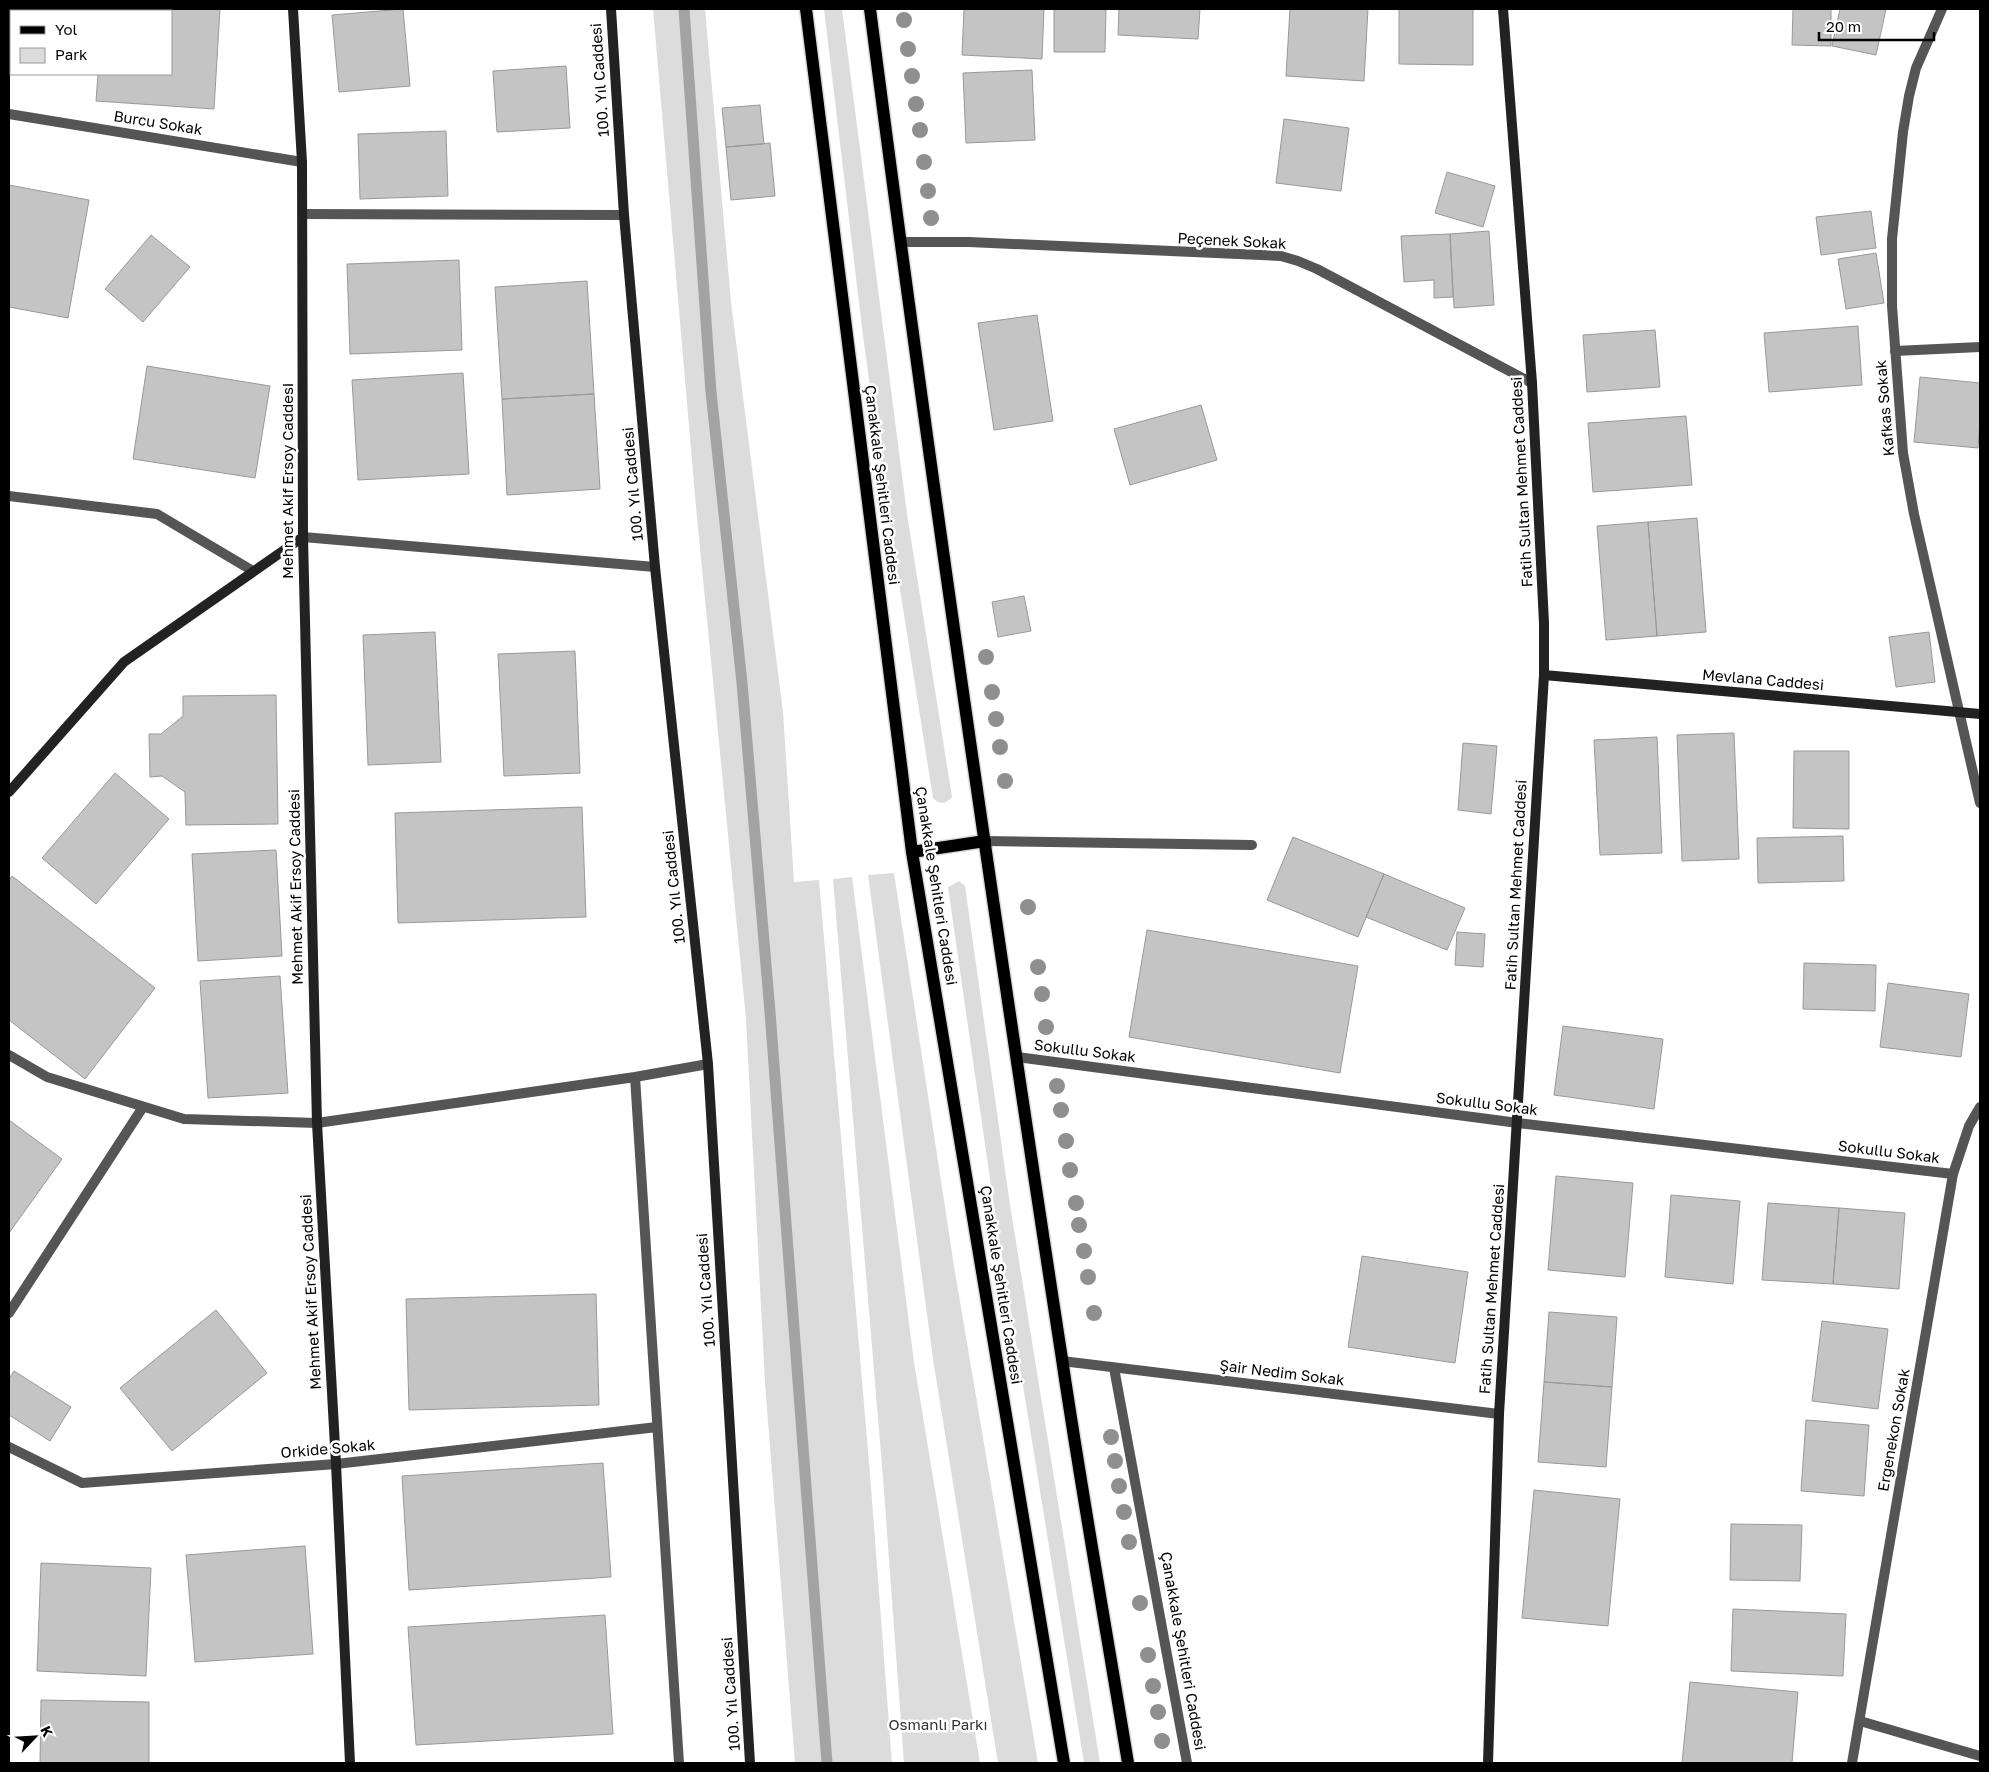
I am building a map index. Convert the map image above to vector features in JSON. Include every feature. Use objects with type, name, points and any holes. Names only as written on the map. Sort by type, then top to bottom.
[{"type":"main road","name":"Çanakkale Şehitleri Caddesi","points":[[806,9],[912,852],[1064,1763]]},
{"type":"main road","points":[[870,9],[900,242],[985,841],[1062,1361],[1128,1763]]},
{"type":"main road","points":[[912,852],[985,841]]},
{"type":"street","name":"Mehmet Akif Ersoy Caddesi","points":[[293,9],[302,162],[303,536],[316,1123],[336,1464],[350,1763]]},
{"type":"street","name":"100. Yıl Caddesi","points":[[610,9],[624,215],[655,567],[708,1064],[750,1763]]},
{"type":"street","name":"Fatih Sultan Mehmet Caddesi","points":[[1488,1763],[1499,1414],[1544,675],[1544,623],[1532,383],[1503,9]]},
{"type":"street","name":"Kafkas Sokak","points":[[1942,9],[1916,68],[1909,96],[1903,132],[1892,239],[1892,306],[1903,453],[1920,541],[1961,713],[1980,803]]},
{"type":"street","name":"Burcu Sokak","points":[[9,114],[302,162]]},
{"type":"street","points":[[303,214],[624,215]]},
{"type":"street","name":"Peçenek Sokak","points":[[900,242],[969,242],[1281,256],[1298,260],[1317,269],[1532,383]]},
{"type":"street","points":[[1895,352],[1980,347]]},
{"type":"street","points":[[9,496],[157,514],[253,571]]},
{"type":"street","points":[[9,792],[124,662],[303,536],[655,567]]},
{"type":"street","name":"Mevlana Caddesi","points":[[1544,675],[1980,714]]},
{"type":"street","points":[[985,841],[1252,845]]},
{"type":"street","points":[[9,1055],[47,1077],[184,1119],[316,1123],[635,1077],[708,1064]]},
{"type":"street","name":"Sokullu Sokak","points":[[1017,1057],[1518,1123],[1953,1174]]},
{"type":"street","points":[[635,1077],[679,1763]]},
{"type":"street","points":[[9,1313],[143,1107]]},
{"type":"street","name":"Ergenekon Sokak","points":[[1852,1763],[1953,1174],[1969,1126],[1980,1107]]},
{"type":"street","name":"Şair Nedim Sokak","points":[[1062,1361],[1499,1414]]},
{"type":"street","name":"Çanakkale Şehitleri Caddesi","points":[[1114,1368],[1187,1763]]},
{"type":"street","name":"Orkide Sokak","points":[[9,1447],[82,1483],[336,1464],[657,1427]]},
{"type":"street","points":[[1860,1721],[1980,1756]]},
{"type":"green space","points":[[653,9],[705,9],[731,302],[783,712],[794,882],[819,880],[870,1474],[892,1763],[795,1763],[765,1383],[746,1019],[696,507]]},
{"type":"green space","points":[[824,9],[842,9],[907,514],[952,797],[943,803],[933,798],[887,507],[863,336]]},
{"type":"green space","name":"Osmanlı Parkı","points":[[894,873],[954,1266],[1038,1763],[998,1763],[933,1359],[868,875]]},
{"type":"green space","name":"Osmanlı Parkı","points":[[852,877],[914,1362],[980,1763],[904,1763],[883,1478],[833,879]]},
{"type":"green space","points":[[959,881],[965,886],[1010,1205],[1100,1763],[1084,1763],[993,1200],[948,887]]},
{"type":"building","points":[[220,9],[214,109],[96,101],[98,75],[172,75],[172,10],[102,10]]},
{"type":"building","points":[[403,9],[410,86],[339,92],[332,15]]},
{"type":"building","points":[[964,9],[1044,9],[1042,59],[962,55]]},
{"type":"building","points":[[1054,9],[1106,9],[1105,52],[1054,52]]},
{"type":"building","points":[[1119,9],[1200,9],[1198,39],[1118,35]]},
{"type":"building","points":[[1290,9],[1368,9],[1364,81],[1286,76]]},
{"type":"building","points":[[1399,9],[1473,9],[1473,65],[1399,64]]},
{"type":"building","points":[[1793,9],[1831,9],[1831,46],[1792,45]]},
{"type":"building","points":[[1840,9],[1886,9],[1876,55],[1832,46]]},
{"type":"building","points":[[566,66],[570,128],[497,132],[493,71]]},
{"type":"building","points":[[1032,70],[1035,140],[966,143],[963,73]]},
{"type":"building","points":[[760,105],[764,144],[726,147],[722,108]]},
{"type":"building","points":[[1284,119],[1349,128],[1341,191],[1276,183]]},
{"type":"building","points":[[446,131],[448,196],[360,199],[358,134]]},
{"type":"building","points":[[770,143],[775,196],[731,200],[726,147]]},
{"type":"building","points":[[1447,172],[1495,186],[1483,227],[1435,213]]},
{"type":"building","points":[[9,185],[89,200],[68,318],[9,307]]},
{"type":"building","points":[[1871,211],[1876,248],[1821,255],[1816,217]]},
{"type":"building","points":[[1489,231],[1494,305],[1454,308],[1450,234]]},
{"type":"building","points":[[1450,234],[1453,297],[1434,298],[1434,280],[1404,282],[1401,236]]},
{"type":"building","points":[[151,235],[190,267],[143,322],[105,289]]},
{"type":"building","points":[[1876,253],[1884,303],[1846,309],[1838,259]]},
{"type":"building","points":[[459,260],[462,350],[350,354],[347,264]]},
{"type":"building","points":[[587,281],[594,394],[502,399],[495,287]]},
{"type":"building","points":[[1037,315],[1053,421],[994,430],[978,323]]},
{"type":"building","points":[[1858,326],[1862,385],[1769,392],[1764,333]]},
{"type":"building","points":[[1655,330],[1660,387],[1587,392],[1583,335]]},
{"type":"building","points":[[147,366],[270,386],[255,478],[133,459]]},
{"type":"building","points":[[463,373],[469,474],[358,480],[352,380]]},
{"type":"building","points":[[1920,377],[1980,383],[1978,448],[1914,442]]},
{"type":"building","points":[[594,394],[600,489],[507,495],[502,399]]},
{"type":"building","points":[[1201,405],[1217,460],[1130,485],[1114,429]]},
{"type":"building","points":[[1686,416],[1692,485],[1593,492],[1588,423]]},
{"type":"building","points":[[1697,518],[1706,632],[1657,636],[1648,522]]},
{"type":"building","points":[[1648,522],[1657,636],[1606,640],[1597,526]]},
{"type":"building","points":[[1024,596],[1031,631],[998,637],[992,602]]},
{"type":"building","points":[[435,632],[441,762],[368,765],[363,635]]},
{"type":"building","points":[[1929,632],[1935,682],[1896,687],[1889,637]]},
{"type":"building","points":[[575,651],[580,773],[504,776],[498,654]]},
{"type":"building","points":[[276,695],[278,824],[186,825],[185,792],[162,776],[150,777],[149,734],[161,734],[183,716],[183,696]]},
{"type":"building","points":[[1734,733],[1739,859],[1682,861],[1677,735]]},
{"type":"building","points":[[1657,737],[1662,853],[1600,855],[1594,740]]},
{"type":"building","points":[[1463,743],[1497,746],[1491,814],[1458,810]]},
{"type":"building","points":[[1794,751],[1849,751],[1849,829],[1793,828]]},
{"type":"building","points":[[115,773],[169,819],[96,904],[42,858]]},
{"type":"building","points":[[582,807],[586,917],[398,923],[395,813]]},
{"type":"building","points":[[1843,836],[1844,881],[1758,883],[1757,838]]},
{"type":"building","points":[[1293,837],[1384,874],[1358,937],[1267,900]]},
{"type":"building","points":[[276,850],[282,956],[198,961],[192,854]]},
{"type":"building","points":[[1384,874],[1465,908],[1447,950],[1366,917]]},
{"type":"building","points":[[12,876],[155,988],[85,1079],[9,1020],[9,880]]},
{"type":"building","points":[[1147,930],[1358,966],[1340,1073],[1129,1037]]},
{"type":"building","points":[[1457,932],[1485,934],[1483,967],[1455,965]]},
{"type":"building","points":[[1804,963],[1876,965],[1875,1011],[1803,1009]]},
{"type":"building","points":[[280,976],[288,1093],[208,1098],[200,981]]},
{"type":"building","points":[[1888,983],[1969,994],[1961,1057],[1880,1047]]},
{"type":"building","points":[[1563,1026],[1663,1039],[1654,1109],[1554,1095]]},
{"type":"building","points":[[9,1120],[62,1159],[9,1233]]},
{"type":"building","points":[[1556,1176],[1633,1183],[1625,1277],[1548,1270]]},
{"type":"building","points":[[1671,1195],[1740,1201],[1733,1284],[1665,1277]]},
{"type":"building","points":[[1768,1203],[1839,1208],[1833,1284],[1762,1280]]},
{"type":"building","points":[[1839,1208],[1905,1213],[1899,1289],[1833,1284]]},
{"type":"building","points":[[1362,1256],[1468,1272],[1455,1363],[1348,1347]]},
{"type":"building","points":[[596,1294],[599,1405],[409,1410],[406,1299]]},
{"type":"building","points":[[216,1310],[267,1373],[172,1451],[120,1388]]},
{"type":"building","points":[[1549,1312],[1617,1317],[1612,1387],[1544,1382]]},
{"type":"building","points":[[1822,1321],[1888,1329],[1878,1409],[1812,1401]]},
{"type":"building","points":[[14,1371],[71,1407],[50,1441],[9,1415],[9,1379]]},
{"type":"building","points":[[1544,1382],[1612,1387],[1606,1467],[1538,1462]]},
{"type":"building","points":[[1806,1420],[1869,1425],[1864,1496],[1801,1491]]},
{"type":"building","points":[[603,1463],[611,1577],[409,1590],[402,1476]]},
{"type":"building","points":[[1534,1490],[1620,1499],[1608,1626],[1522,1618]]},
{"type":"building","points":[[1731,1524],[1802,1525],[1800,1581],[1730,1580]]},
{"type":"building","points":[[305,1546],[313,1654],[195,1662],[186,1555]]},
{"type":"building","points":[[41,1563],[151,1568],[146,1676],[37,1671]]},
{"type":"building","points":[[1733,1609],[1846,1614],[1843,1676],[1731,1671]]},
{"type":"building","points":[[605,1615],[613,1734],[416,1745],[408,1627]]},
{"type":"building","points":[[1690,1682],[1798,1692],[1792,1763],[1682,1763]]},
{"type":"building","points":[[41,1700],[149,1702],[149,1763],[40,1763]]},
{"type":"waterway","points":[[684,9],[711,392],[742,683],[770,1012],[827,1763]]}]
